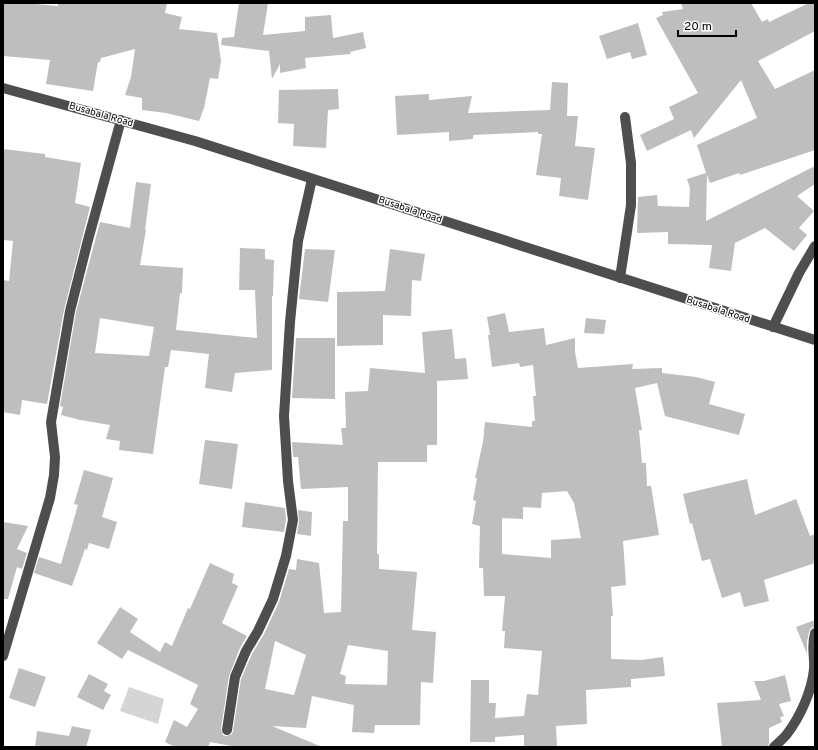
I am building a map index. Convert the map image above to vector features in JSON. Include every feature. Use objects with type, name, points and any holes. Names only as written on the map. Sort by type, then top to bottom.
[{"type":"street","name":"Busabala Road","points":[[3,88],[195,141],[815,340]]},
{"type":"street","points":[[620,278],[631,205],[631,163],[625,117]]},
{"type":"street","points":[[3,656],[50,498],[55,457],[51,422],[70,311],[121,120]]},
{"type":"street","points":[[227,730],[235,677],[246,651],[274,599],[286,556],[293,520],[288,481],[284,416],[290,322],[298,241],[312,179]]},
{"type":"street","points":[[773,327],[799,273],[815,246]]},
{"type":"street","points":[[774,747],[786,735],[800,715],[810,688],[814,669],[812,643],[815,633]]},
{"type":"shaded area","points":[[129,687],[164,699],[158,724],[120,711]]},
{"type":"building","points":[[3,3],[58,6],[58,3],[167,3],[165,13],[182,17],[179,29],[217,33],[221,61],[218,79],[210,78],[204,108],[199,121],[166,113],[142,110],[142,98],[125,95],[131,77],[135,49],[101,58],[100,62],[98,62],[93,91],[46,84],[50,60],[3,56]]},
{"type":"building","points":[[239,3],[268,3],[263,35],[305,31],[305,17],[331,15],[333,38],[363,32],[366,48],[350,52],[351,54],[305,58],[306,68],[280,73],[280,64],[272,79],[269,51],[221,45],[222,38],[234,37]]},
{"type":"building","points":[[681,3],[751,3],[762,22],[768,19],[769,22],[809,3],[815,3],[815,31],[758,61],[775,89],[815,70],[815,150],[740,175],[739,173],[710,183],[707,175],[706,221],[815,166],[815,184],[797,196],[814,211],[799,228],[807,235],[794,251],[765,228],[735,243],[731,271],[709,268],[712,245],[668,244],[668,232],[637,233],[638,197],[657,195],[658,206],[689,207],[690,188],[687,179],[706,173],[697,145],[757,118],[741,80],[694,138],[691,130],[647,151],[640,135],[674,119],[669,107],[698,93],[656,18],[663,15],[662,12],[683,9]]},
{"type":"building","points":[[638,23],[647,55],[632,59],[630,52],[607,59],[599,36]]},
{"type":"building","points":[[552,82],[568,83],[567,116],[578,116],[575,146],[595,148],[588,200],[559,196],[561,178],[536,175],[542,134],[538,134],[538,132],[473,135],[473,139],[449,141],[449,132],[397,135],[395,96],[429,94],[429,100],[472,96],[468,113],[550,110]]},
{"type":"building","points":[[338,89],[339,109],[328,110],[326,148],[293,146],[294,124],[278,123],[279,90]]},
{"type":"building","points":[[3,149],[45,154],[45,157],[81,163],[75,203],[90,207],[64,310],[47,404],[22,400],[20,415],[3,412],[3,280],[9,281],[13,241],[3,240]]},
{"type":"building","points":[[136,182],[151,184],[146,230],[140,265],[183,268],[182,293],[180,293],[176,330],[257,338],[255,290],[239,290],[240,248],[265,249],[265,259],[274,260],[272,296],[272,370],[235,373],[232,392],[205,388],[209,354],[171,350],[168,367],[165,367],[153,454],[119,450],[120,441],[106,439],[110,425],[61,415],[63,407],[60,406],[76,312],[100,222],[130,228]],"holes":[[[100,318],[154,327],[149,356],[95,353]]]},
{"type":"building","points":[[305,249],[335,250],[328,302],[299,299]]},
{"type":"building","points":[[390,249],[425,254],[421,281],[412,280],[411,316],[383,315],[383,345],[337,346],[337,292],[385,291]]},
{"type":"building","points":[[505,313],[509,332],[544,328],[546,345],[575,338],[575,352],[578,368],[633,364],[632,369],[662,368],[662,373],[696,377],[715,382],[709,404],[745,414],[739,435],[665,416],[657,383],[635,388],[642,430],[639,430],[642,463],[646,463],[647,486],[651,486],[659,535],[623,541],[626,585],[611,587],[613,616],[611,616],[611,659],[641,660],[663,657],[665,676],[631,679],[631,687],[586,690],[587,724],[556,726],[557,747],[524,747],[524,735],[495,737],[495,742],[470,742],[471,680],[489,680],[489,703],[496,703],[495,718],[524,716],[527,694],[538,695],[542,651],[504,648],[505,631],[502,631],[505,596],[484,596],[483,568],[479,568],[480,526],[472,524],[476,501],[473,500],[477,478],[475,478],[483,442],[485,422],[532,427],[532,421],[535,421],[533,396],[536,396],[533,365],[520,367],[519,363],[492,367],[487,317]],"holes":[[[567,491],[574,503],[581,538],[551,540],[551,558],[502,554],[502,518],[523,519],[523,507],[541,508],[542,493]]]},
{"type":"building","points":[[586,318],[606,320],[604,334],[584,333]]},
{"type":"building","points":[[452,329],[455,359],[466,358],[468,379],[437,381],[437,445],[427,445],[427,462],[378,462],[377,554],[379,554],[379,569],[417,572],[412,630],[436,632],[433,683],[421,682],[420,725],[375,725],[374,733],[352,732],[354,705],[312,696],[306,728],[272,726],[322,747],[237,747],[210,742],[208,747],[175,747],[165,742],[174,720],[187,727],[198,709],[190,704],[198,685],[128,650],[122,659],[97,643],[120,607],[138,619],[130,632],[160,652],[165,642],[172,646],[188,608],[190,609],[210,563],[234,574],[232,583],[238,586],[222,623],[247,636],[240,648],[229,676],[221,729],[223,735],[226,736],[232,734],[241,679],[279,602],[289,569],[296,570],[297,559],[319,563],[324,613],[341,612],[343,521],[348,521],[348,487],[301,489],[298,457],[293,457],[292,442],[343,445],[341,428],[346,428],[345,392],[368,391],[370,368],[425,373],[422,332]],"holes":[[[275,641],[306,655],[294,695],[265,689]],[[348,645],[388,651],[387,685],[345,684],[346,676],[340,674]]]},
{"type":"building","points":[[296,338],[335,338],[335,399],[292,398]]},
{"type":"building","points":[[205,440],[238,444],[232,489],[199,484]]},
{"type":"building","points":[[84,470],[113,478],[102,517],[117,522],[109,549],[89,543],[87,550],[85,549],[72,586],[34,573],[39,557],[61,564],[78,505],[74,504]]},
{"type":"building","points":[[747,479],[755,515],[796,499],[810,536],[815,534],[815,563],[764,580],[769,601],[744,607],[740,592],[722,598],[710,559],[702,561],[692,523],[690,524],[683,494]]},
{"type":"building","points":[[245,502],[285,508],[286,520],[284,532],[242,527]]},
{"type":"building","points":[[298,510],[312,512],[311,536],[297,534],[299,521]]},
{"type":"building","points":[[3,522],[28,526],[17,549],[27,553],[22,569],[17,567],[8,599],[3,599]]},
{"type":"building","points":[[815,620],[815,627],[811,628],[809,632],[807,654],[796,627]]},
{"type":"building","points":[[19,668],[46,677],[35,707],[9,698]]},
{"type":"building","points":[[89,674],[108,684],[104,691],[111,695],[103,710],[77,697]]},
{"type":"building","points":[[785,675],[791,701],[779,704],[784,716],[780,717],[782,722],[769,728],[768,747],[722,747],[717,703],[761,700],[754,681],[764,681]]},
{"type":"building","points":[[72,726],[91,730],[86,747],[35,747],[37,731],[69,736]]}]
